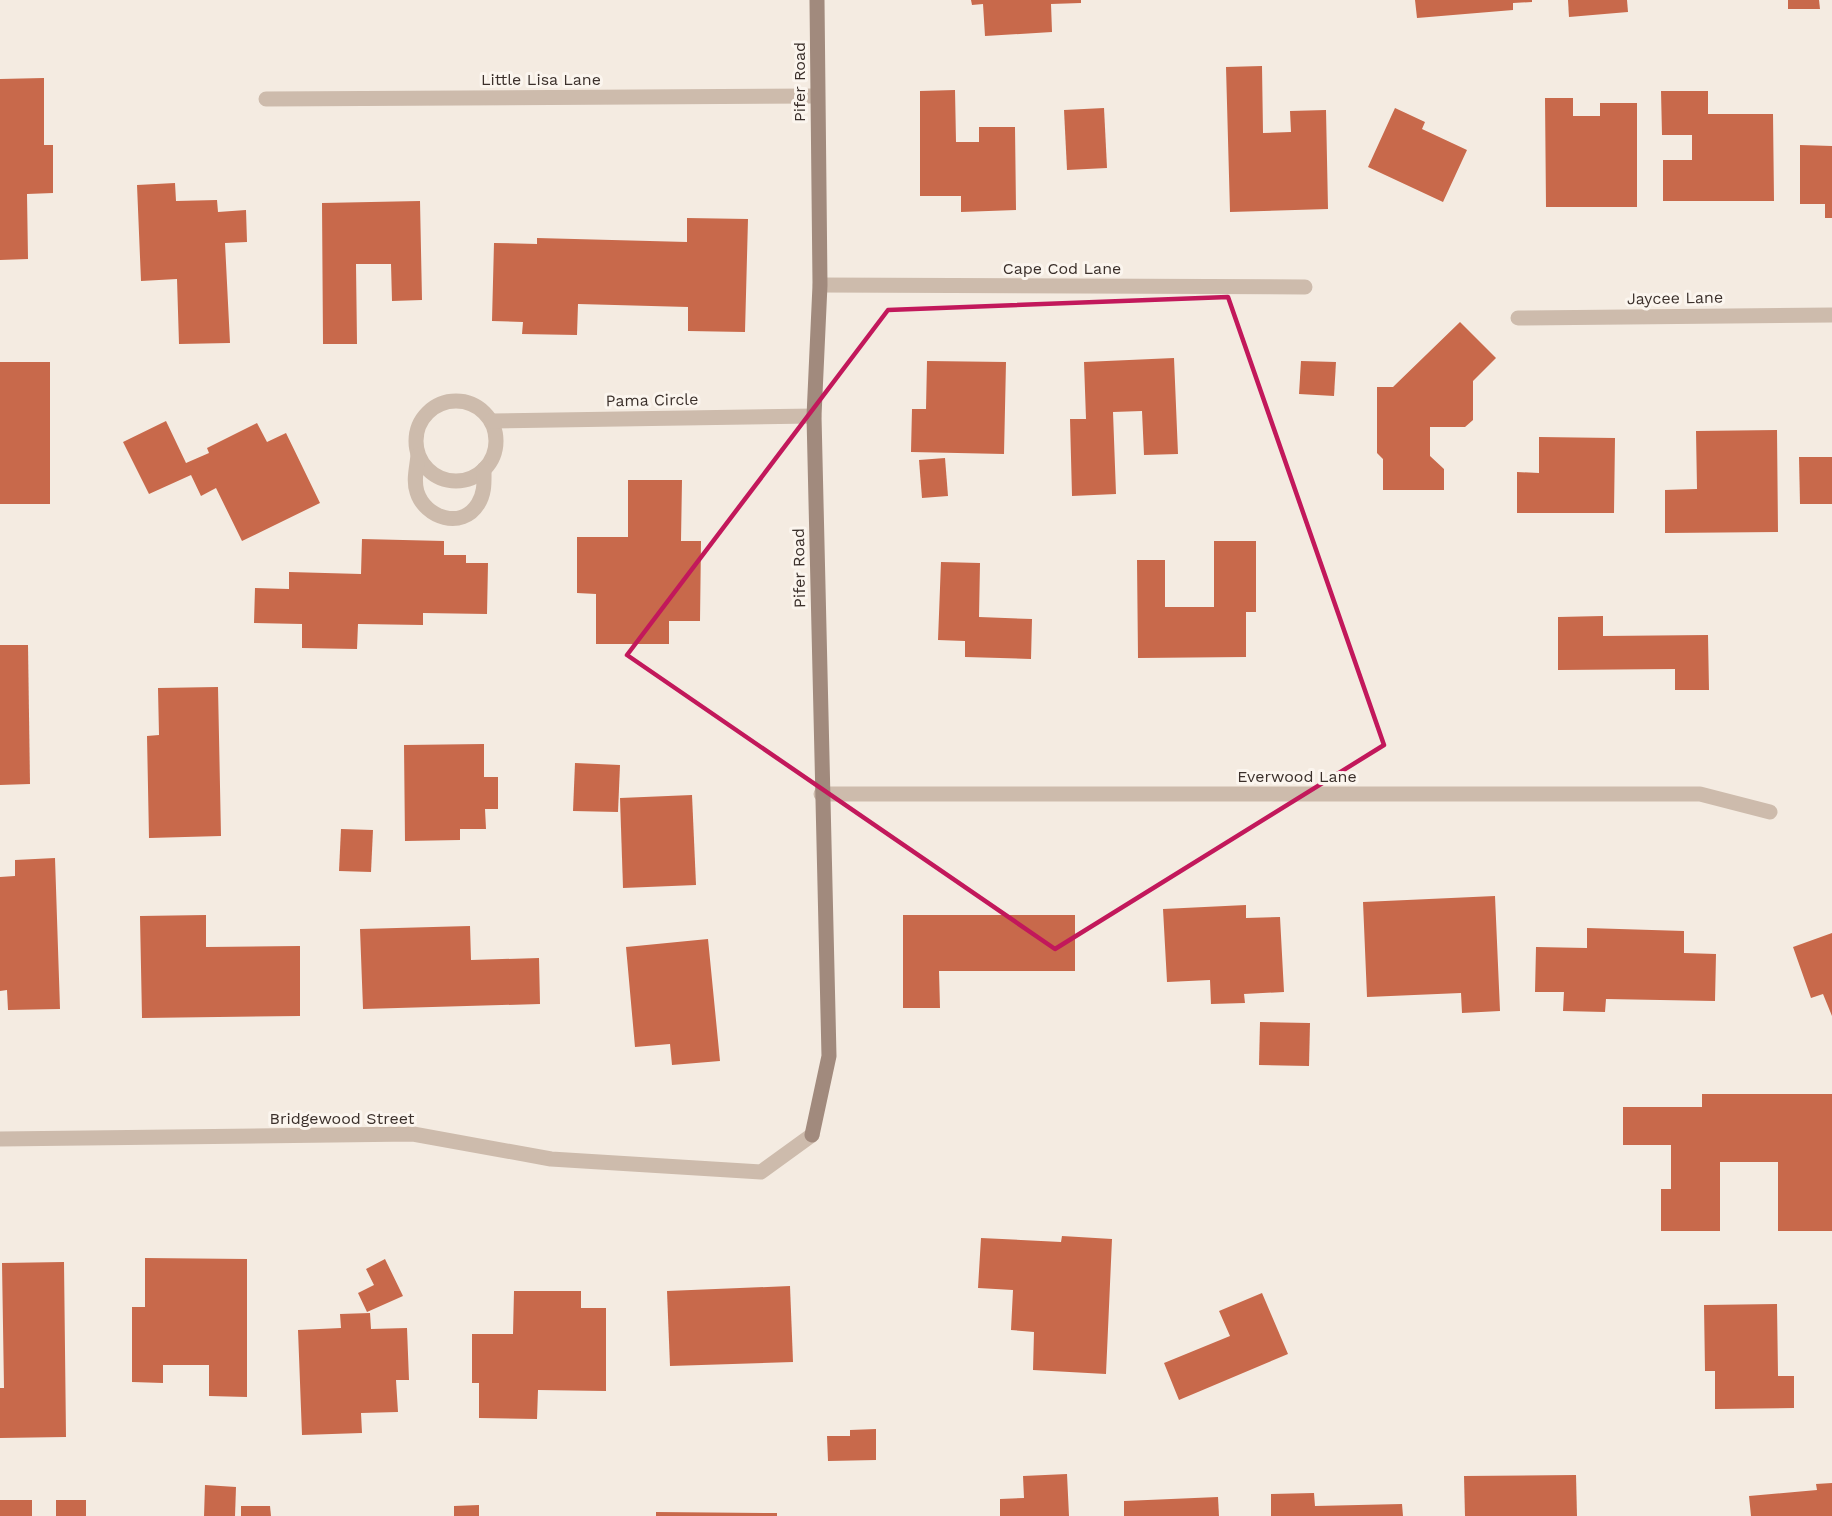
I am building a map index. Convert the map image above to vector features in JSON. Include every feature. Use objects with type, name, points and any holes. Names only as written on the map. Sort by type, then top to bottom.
[{"type":"street","name":"Pifer Road","points":[[813,1135],[829,1056],[821,794],[814,416],[820,285],[816,96],[817,0]]},
{"type":"street","name":"Little Lisa Lane","points":[[266,99],[816,96]]},
{"type":"street","name":"Cape Cod Lane","points":[[820,285],[1305,287]]},
{"type":"street","name":"Jaycee Lane","points":[[1518,318],[1832,315]]},
{"type":"street","points":[[446,401],[459,401],[483,411],[490,421],[495,433],[496,446],[484,469],[483,492],[477,506],[466,517],[451,520],[434,514],[417,492],[417,428],[423,416],[446,401]]},
{"type":"street","name":"Pama Circle","points":[[490,421],[814,416]]},
{"type":"street","points":[[418,455],[425,467],[436,476],[449,480],[474,476],[484,469]]},
{"type":"street","name":"Everwood Lane","points":[[821,794],[1700,794],[1770,812]]},
{"type":"street","name":"Bridgewood Street","points":[[0,1138],[413,1134],[551,1159],[761,1172],[813,1135]]},
{"type":"highlighted area","points":[[1228,297],[1384,745],[1055,949],[627,655],[888,310]]},
{"type":"building","points":[[971,0],[1081,0],[1081,3],[1051,4],[1052,32],[985,36],[983,4],[972,5]]},
{"type":"building","points":[[1415,0],[1532,0],[1532,2],[1513,3],[1513,10],[1417,18]]},
{"type":"building","points":[[1568,0],[1627,0],[1628,12],[1569,17]]},
{"type":"building","points":[[1788,0],[1819,0],[1820,9],[1788,9]]},
{"type":"building","points":[[1262,66],[1263,133],[1291,132],[1290,111],[1326,110],[1328,209],[1230,212],[1226,67]]},
{"type":"building","points":[[44,78],[44,145],[53,145],[53,193],[27,194],[28,259],[0,260],[0,79]]},
{"type":"building","points":[[955,90],[956,142],[979,142],[979,127],[1015,127],[1016,210],[961,212],[961,196],[920,196],[920,91]]},
{"type":"building","points":[[1661,91],[1708,91],[1708,114],[1773,114],[1774,201],[1663,201],[1663,160],[1692,160],[1692,135],[1662,135]]},
{"type":"building","points":[[1545,98],[1573,98],[1573,116],[1600,116],[1600,103],[1637,103],[1637,207],[1546,207]]},
{"type":"building","points":[[1104,108],[1107,168],[1067,170],[1064,110]]},
{"type":"building","points":[[1395,108],[1425,122],[1422,129],[1467,150],[1443,202],[1368,167]]},
{"type":"building","points":[[1800,145],[1832,146],[1832,218],[1825,218],[1825,204],[1800,204]]},
{"type":"building","points":[[175,183],[176,201],[217,200],[218,212],[246,210],[247,242],[225,243],[230,343],[179,344],[177,279],[141,281],[137,185]]},
{"type":"building","points":[[420,201],[422,300],[392,301],[391,264],[356,264],[357,344],[323,344],[322,203]]},
{"type":"building","points":[[687,218],[748,219],[745,332],[688,331],[688,307],[578,304],[577,335],[522,334],[523,322],[492,321],[494,243],[537,244],[537,238],[687,242]]},
{"type":"building","points":[[1460,322],[1496,358],[1473,381],[1473,420],[1465,427],[1430,427],[1430,456],[1444,469],[1444,490],[1383,490],[1383,459],[1377,453],[1377,387],[1393,387]]},
{"type":"building","points":[[1174,358],[1178,454],[1144,455],[1142,411],[1113,412],[1116,494],[1072,496],[1070,419],[1086,419],[1084,362]]},
{"type":"building","points":[[927,361],[1006,362],[1004,454],[911,452],[912,409],[926,409]]},
{"type":"building","points":[[1301,361],[1336,362],[1334,396],[1299,394]]},
{"type":"building","points":[[0,362],[50,362],[50,504],[0,504]]},
{"type":"building","points":[[166,421],[186,463],[209,453],[207,448],[257,423],[267,442],[286,433],[320,503],[242,541],[216,488],[201,496],[191,475],[149,494],[123,442]]},
{"type":"building","points":[[1777,430],[1778,532],[1665,533],[1665,490],[1697,489],[1696,431]]},
{"type":"building","points":[[1539,437],[1615,438],[1614,513],[1517,513],[1517,472],[1539,473]]},
{"type":"building","points":[[1799,457],[1832,457],[1832,504],[1800,504]]},
{"type":"building","points":[[945,458],[948,496],[922,498],[919,460]]},
{"type":"building","points":[[628,480],[682,480],[681,541],[701,541],[700,621],[669,621],[669,644],[596,644],[596,594],[577,593],[577,537],[628,537]]},
{"type":"building","points":[[362,539],[444,541],[444,555],[466,555],[466,563],[488,563],[487,614],[423,613],[423,625],[358,624],[357,649],[302,648],[302,624],[254,623],[255,588],[289,589],[289,572],[361,574]]},
{"type":"building","points":[[1214,541],[1256,541],[1256,612],[1246,612],[1246,657],[1138,658],[1137,560],[1165,560],[1165,607],[1214,607]]},
{"type":"building","points":[[941,562],[980,563],[979,617],[1032,619],[1031,659],[965,657],[965,641],[938,640]]},
{"type":"building","points":[[1603,616],[1603,636],[1708,635],[1709,690],[1675,690],[1675,669],[1558,670],[1558,617]]},
{"type":"building","points":[[0,645],[28,645],[30,784],[0,785]]},
{"type":"building","points":[[218,687],[221,836],[149,838],[147,736],[159,735],[158,688]]},
{"type":"building","points":[[484,744],[484,777],[498,777],[498,809],[485,809],[486,829],[460,829],[460,840],[405,841],[404,745]]},
{"type":"building","points":[[575,763],[620,765],[618,812],[573,811]]},
{"type":"building","points":[[692,795],[696,885],[623,888],[620,798]]},
{"type":"building","points":[[341,829],[373,830],[371,872],[339,871]]},
{"type":"building","points":[[55,858],[60,1009],[8,1010],[7,990],[0,991],[0,877],[15,876],[15,860]]},
{"type":"building","points":[[1495,896],[1500,1011],[1462,1013],[1461,993],[1367,997],[1363,902]]},
{"type":"building","points":[[1246,905],[1246,918],[1280,917],[1284,992],[1244,994],[1245,1003],[1211,1004],[1210,980],[1167,982],[1163,909]]},
{"type":"building","points":[[206,915],[206,947],[300,946],[300,1016],[142,1018],[140,916]]},
{"type":"building","points":[[903,915],[1075,915],[1075,971],[939,971],[940,1008],[903,1008]]},
{"type":"building","points":[[470,926],[471,960],[539,958],[540,1004],[363,1009],[360,929]]},
{"type":"building","points":[[1587,928],[1684,931],[1684,953],[1716,954],[1715,1001],[1606,999],[1605,1012],[1563,1011],[1564,992],[1535,992],[1536,947],[1587,948]]},
{"type":"building","points":[[1832,933],[1832,1016],[1823,994],[1811,998],[1793,947]]},
{"type":"building","points":[[708,939],[720,1061],[672,1065],[670,1044],[635,1047],[626,947]]},
{"type":"building","points":[[1260,1022],[1310,1023],[1309,1066],[1259,1065]]},
{"type":"building","points":[[1702,1094],[1832,1094],[1832,1231],[1778,1231],[1778,1162],[1720,1162],[1720,1231],[1661,1231],[1661,1189],[1671,1189],[1671,1145],[1623,1145],[1623,1107],[1702,1107]]},
{"type":"building","points":[[1062,1236],[1112,1239],[1106,1374],[1033,1370],[1034,1332],[1011,1330],[1013,1290],[978,1288],[981,1238],[1061,1242]]},
{"type":"building","points":[[145,1258],[247,1259],[247,1397],[209,1396],[209,1365],[163,1365],[163,1383],[132,1382],[132,1307],[145,1307]]},
{"type":"building","points":[[385,1259],[403,1296],[367,1312],[358,1293],[374,1285],[366,1269]]},
{"type":"building","points":[[64,1262],[66,1437],[0,1438],[0,1388],[4,1388],[2,1263]]},
{"type":"building","points":[[790,1286],[793,1362],[670,1366],[667,1291]]},
{"type":"building","points":[[514,1291],[581,1291],[581,1308],[606,1308],[606,1391],[538,1390],[537,1419],[479,1418],[479,1383],[472,1383],[472,1334],[513,1334]]},
{"type":"building","points":[[1262,1293],[1288,1354],[1179,1400],[1164,1363],[1230,1336],[1219,1311]]},
{"type":"building","points":[[1777,1304],[1778,1376],[1794,1376],[1794,1408],[1715,1409],[1715,1371],[1705,1371],[1704,1305]]},
{"type":"building","points":[[370,1313],[371,1329],[407,1328],[409,1380],[396,1380],[398,1412],[361,1413],[362,1433],[302,1435],[298,1330],[341,1328],[340,1314]]},
{"type":"building","points":[[876,1429],[876,1460],[828,1461],[827,1436],[850,1436],[850,1430]]},
{"type":"building","points":[[1067,1474],[1069,1516],[1000,1516],[1000,1499],[1024,1498],[1023,1476]]},
{"type":"building","points":[[1576,1475],[1577,1516],[1465,1516],[1464,1476]]},
{"type":"building","points":[[1832,1483],[1832,1516],[1751,1516],[1749,1496],[1817,1490],[1816,1484]]},
{"type":"building","points":[[205,1485],[236,1487],[235,1516],[204,1516]]},
{"type":"building","points":[[1314,1493],[1315,1506],[1402,1504],[1403,1516],[1271,1516],[1271,1494]]},
{"type":"building","points":[[1218,1497],[1219,1516],[1124,1516],[1124,1501]]},
{"type":"building","points":[[0,1500],[32,1500],[32,1516],[0,1516]]},
{"type":"building","points":[[56,1500],[86,1500],[86,1516],[56,1516]]},
{"type":"building","points":[[479,1505],[479,1516],[454,1516],[454,1506]]},
{"type":"building","points":[[241,1506],[270,1506],[271,1516],[241,1516]]},
{"type":"building","points":[[656,1512],[777,1513],[777,1516],[656,1516]]}]
